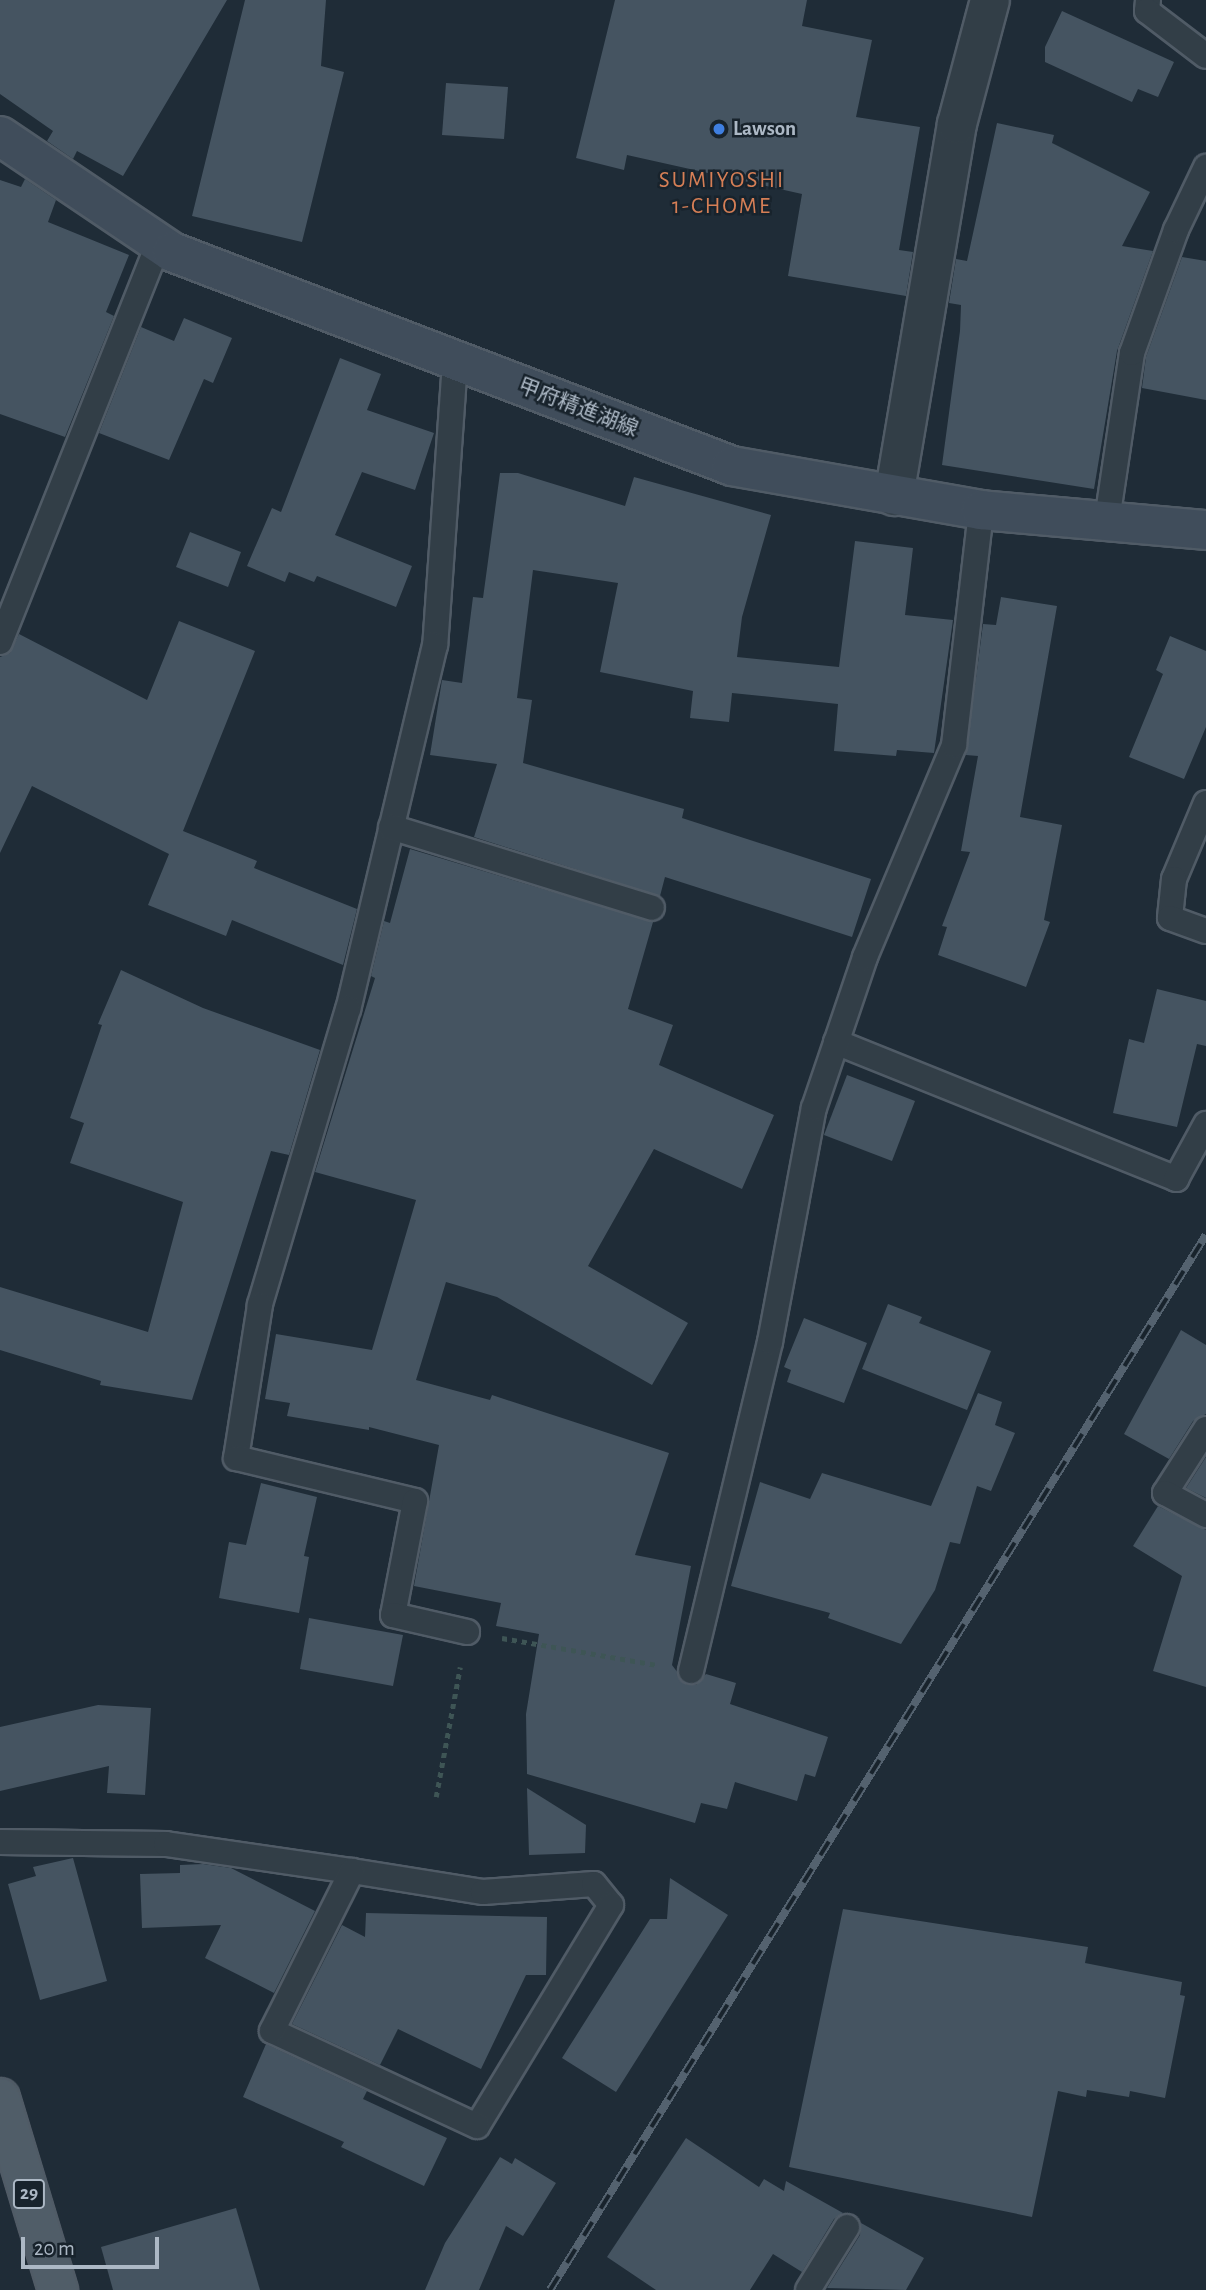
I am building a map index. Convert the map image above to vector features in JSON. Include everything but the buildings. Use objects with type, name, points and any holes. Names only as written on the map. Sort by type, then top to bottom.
[{"type":"main road","name":"甲府精進湖線","points":[[0,136],[159,243],[455,362],[732,466],[981,510],[1206,530]]},
{"type":"main road","name":"29","points":[[0,2098],[58,2290]]},
{"type":"street","points":[[894,496],[957,124],[990,0]]},
{"type":"lane","points":[[1148,0],[1147,11],[1206,56]]},
{"type":"lane","points":[[1107,520],[1132,353],[1176,230],[1206,167]]},
{"type":"lane","points":[[0,642],[159,243]]},
{"type":"lane","points":[[455,362],[435,645],[348,1009],[260,1305],[236,1458],[415,1501],[393,1615],[467,1632]]},
{"type":"lane","points":[[691,1671],[770,1342],[814,1108],[865,957],[954,745],[981,510]]},
{"type":"lane","points":[[1206,803],[1174,879],[1170,918],[1206,931]]},
{"type":"lane","points":[[391,827],[652,908]]},
{"type":"lane","points":[[836,1042],[1176,1179],[1206,1124]]},
{"type":"lane","points":[[1206,1429],[1166,1493],[1206,1515]]},
{"type":"lane","points":[[0,1842],[166,1844],[352,1871],[483,1892],[594,1884],[611,1905],[477,2126],[272,2031],[352,1871]]},
{"type":"lane","points":[[808,2290],[847,2227]]},
{"type":"path","points":[[436,1797],[467,1632],[691,1671]]},
{"type":"railway","points":[[550,2290],[1206,1235]]},
{"type":"place","name":"Lawson","points":[[719,129]]},
{"type":"district","name":"SUMIYOSHI 1-CHOME","points":[[722,194]]}]
